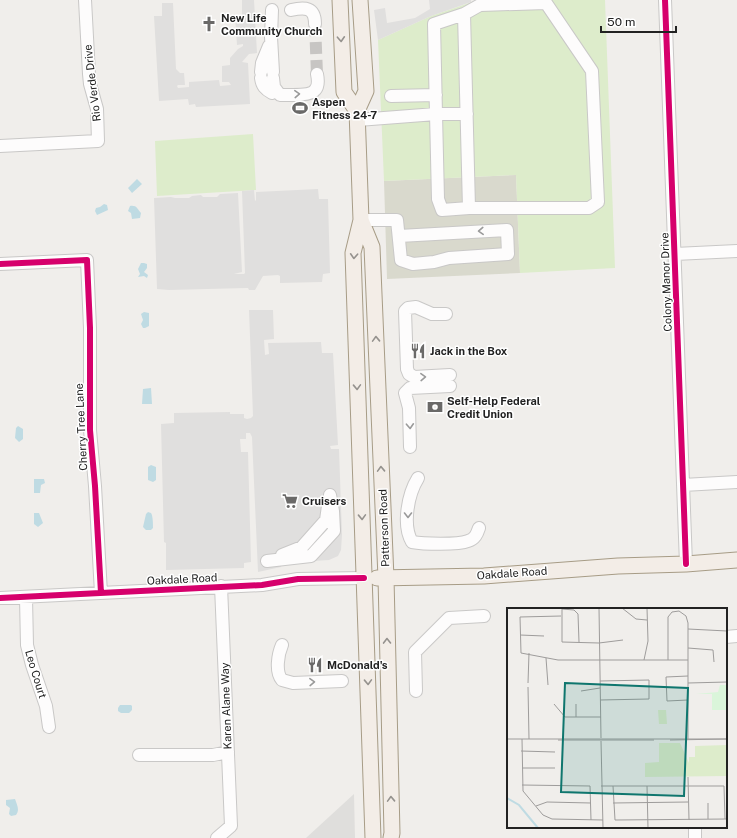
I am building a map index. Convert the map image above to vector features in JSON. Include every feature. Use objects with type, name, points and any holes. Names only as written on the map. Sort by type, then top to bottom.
[{"type":"main road","points":[[340,0],[344,92],[358,115]]},
{"type":"main road","name":"Patterson Road","points":[[360,0],[366,91],[358,115],[361,220],[353,253],[373,838]]},
{"type":"main road","name":"Patterson Road","points":[[361,220],[372,247],[386,578],[391,838]]},
{"type":"main road","name":"Oakdale Road","points":[[364,578],[484,576],[618,566],[686,564],[737,560]]},
{"type":"street","name":"Rio Verde Drive","points":[[0,146],[98,141],[96,109],[89,74],[85,0]]},
{"type":"street","name":"Colony Manor Drive","points":[[665,0],[686,564]]},
{"type":"street","points":[[546,3],[592,71],[598,202],[590,208],[469,208],[442,210],[438,198],[436,95],[434,24],[464,14],[480,5],[546,3]]},
{"type":"street","points":[[291,10],[307,8],[314,15],[315,24]]},
{"type":"street","points":[[272,10],[267,75],[276,94],[308,94],[314,92],[318,85],[317,74]]},
{"type":"street","points":[[464,14],[469,208]]},
{"type":"street","points":[[391,96],[436,95]]},
{"type":"street","points":[[358,115],[467,114]]},
{"type":"street","points":[[361,220],[397,220],[401,260],[413,264],[434,262],[449,258],[508,254],[509,243],[507,230],[399,236]]},
{"type":"street","points":[[675,254],[737,251]]},
{"type":"street","name":"Cherry Tree Lane","points":[[0,264],[87,260],[90,328],[90,430],[95,486],[101,593]]},
{"type":"street","points":[[410,447],[409,408],[405,393],[410,388],[450,381],[414,377],[409,374],[407,369],[405,311],[408,308],[416,307],[432,314],[446,314]]},
{"type":"street","points":[[418,478],[413,486],[408,502],[408,532],[412,542],[437,543],[469,541],[477,535],[479,528]]},
{"type":"street","points":[[683,485],[737,482]]},
{"type":"street","points":[[330,495],[333,511],[334,531],[311,556],[267,561],[302,547],[326,520],[330,495]]},
{"type":"street","name":"Oakdale Road","points":[[0,598],[26,598],[221,586],[262,585],[298,579],[364,578]]},
{"type":"street","name":"Karen Alane Way","points":[[218,838],[231,826],[221,586]]},
{"type":"street","name":"Leo Court","points":[[26,598],[27,645],[46,706],[49,727]]},
{"type":"street","points":[[416,691],[415,652],[449,618],[484,616]]},
{"type":"street","points":[[727,637],[737,636]]},
{"type":"street","points":[[282,645],[279,653],[279,673],[280,678],[286,682],[342,681]]},
{"type":"street","points":[[138,755],[213,755],[228,752]]},
{"type":"shaded area","points":[[242,0],[254,0],[257,53],[249,54],[242,62],[248,63],[250,104],[196,107],[195,104],[189,105],[188,99],[159,101],[154,16],[162,16],[162,3],[173,3],[176,69],[180,73],[184,73],[185,85],[178,85],[178,88],[189,87],[189,82],[219,80],[220,86],[231,85],[229,82],[222,82],[222,66],[230,65],[230,58],[243,46],[243,44],[237,45],[235,16],[242,15]]},
{"type":"shaded area","points":[[429,0],[471,0],[471,2],[431,16],[378,40],[374,10],[385,8],[387,23],[415,18],[430,9]]},
{"type":"shaded area","points":[[516,175],[520,273],[387,279],[384,181]]},
{"type":"shaded area","points":[[318,189],[319,199],[328,199],[330,273],[323,274],[322,282],[280,283],[280,276],[278,275],[263,276],[255,290],[249,290],[248,288],[157,289],[154,198],[189,198],[192,196],[201,195],[203,197],[217,197],[220,194],[238,193],[242,272],[234,274],[244,274],[242,191],[254,190],[255,201],[256,192]]},
{"type":"shaded area","points":[[249,310],[273,310],[274,339],[264,340],[265,355],[269,354],[268,343],[321,342],[322,353],[333,353],[338,445],[330,446],[331,449],[339,449],[342,535],[341,550],[338,556],[329,560],[282,563],[281,567],[258,572],[252,437],[250,433],[246,433],[246,439],[240,439],[241,452],[248,452],[251,562],[244,563],[244,568],[166,570],[161,424],[174,423],[174,413],[230,412],[230,414],[244,414],[244,418],[247,419],[253,416]]},
{"type":"shaded area","points":[[354,794],[355,838],[306,838]]},
{"type":"green space","points":[[478,0],[605,0],[615,268],[520,273],[516,175],[384,181],[378,40],[431,16]]},
{"type":"green space","points":[[253,134],[256,190],[157,196],[155,141]]},
{"type":"water","points":[[137,179],[142,184],[132,193],[128,188]]},
{"type":"water","points":[[104,204],[107,205],[108,210],[97,215],[95,211],[96,208]]},
{"type":"water","points":[[130,206],[134,206],[138,209],[141,213],[140,218],[132,219],[131,213],[128,211]]},
{"type":"water","points":[[141,263],[147,264],[147,268],[144,272],[148,275],[147,278],[144,276],[138,277],[140,274],[138,269]]},
{"type":"water","points":[[144,312],[149,313],[149,326],[143,328],[141,324],[143,320],[141,314]]},
{"type":"water","points":[[151,388],[152,404],[142,404],[143,389]]},
{"type":"water","points":[[18,426],[23,429],[23,439],[19,442],[15,438],[16,428]]},
{"type":"water","points":[[151,465],[156,467],[156,480],[153,482],[148,480],[148,467]]},
{"type":"water","points":[[34,479],[44,479],[45,483],[41,485],[40,493],[34,493]]},
{"type":"water","points":[[148,512],[151,513],[153,518],[153,528],[151,530],[146,530],[143,527],[146,514]]},
{"type":"water","points":[[34,513],[39,513],[43,523],[38,527],[34,524]]},
{"type":"water","points":[[120,705],[131,705],[132,710],[129,713],[121,713],[118,711]]},
{"type":"water","points":[[15,799],[18,811],[16,815],[11,816],[9,814],[10,808],[6,805],[6,800]]},
{"type":"tunnel","points":[[315,24],[317,74]]},
{"type":"cycle path","points":[[665,0],[686,564]]},
{"type":"cycle path","points":[[0,264],[87,260],[90,328],[90,430],[95,486],[101,593]]},
{"type":"cycle path","points":[[0,598],[262,585],[298,579],[364,578]]},
{"type":"place","name":"New Life Community Church","points":[[209,24]]},
{"type":"place","name":"Aspen Fitness 24-7","points":[[300,108]]},
{"type":"place","name":"Jack in the Box","points":[[418,351]]},
{"type":"place","name":"Self-Help Federal Credit Union","points":[[435,407]]},
{"type":"place","name":"Cruisers","points":[[290,501]]},
{"type":"place","name":"McDonald's","points":[[315,665]]}]
